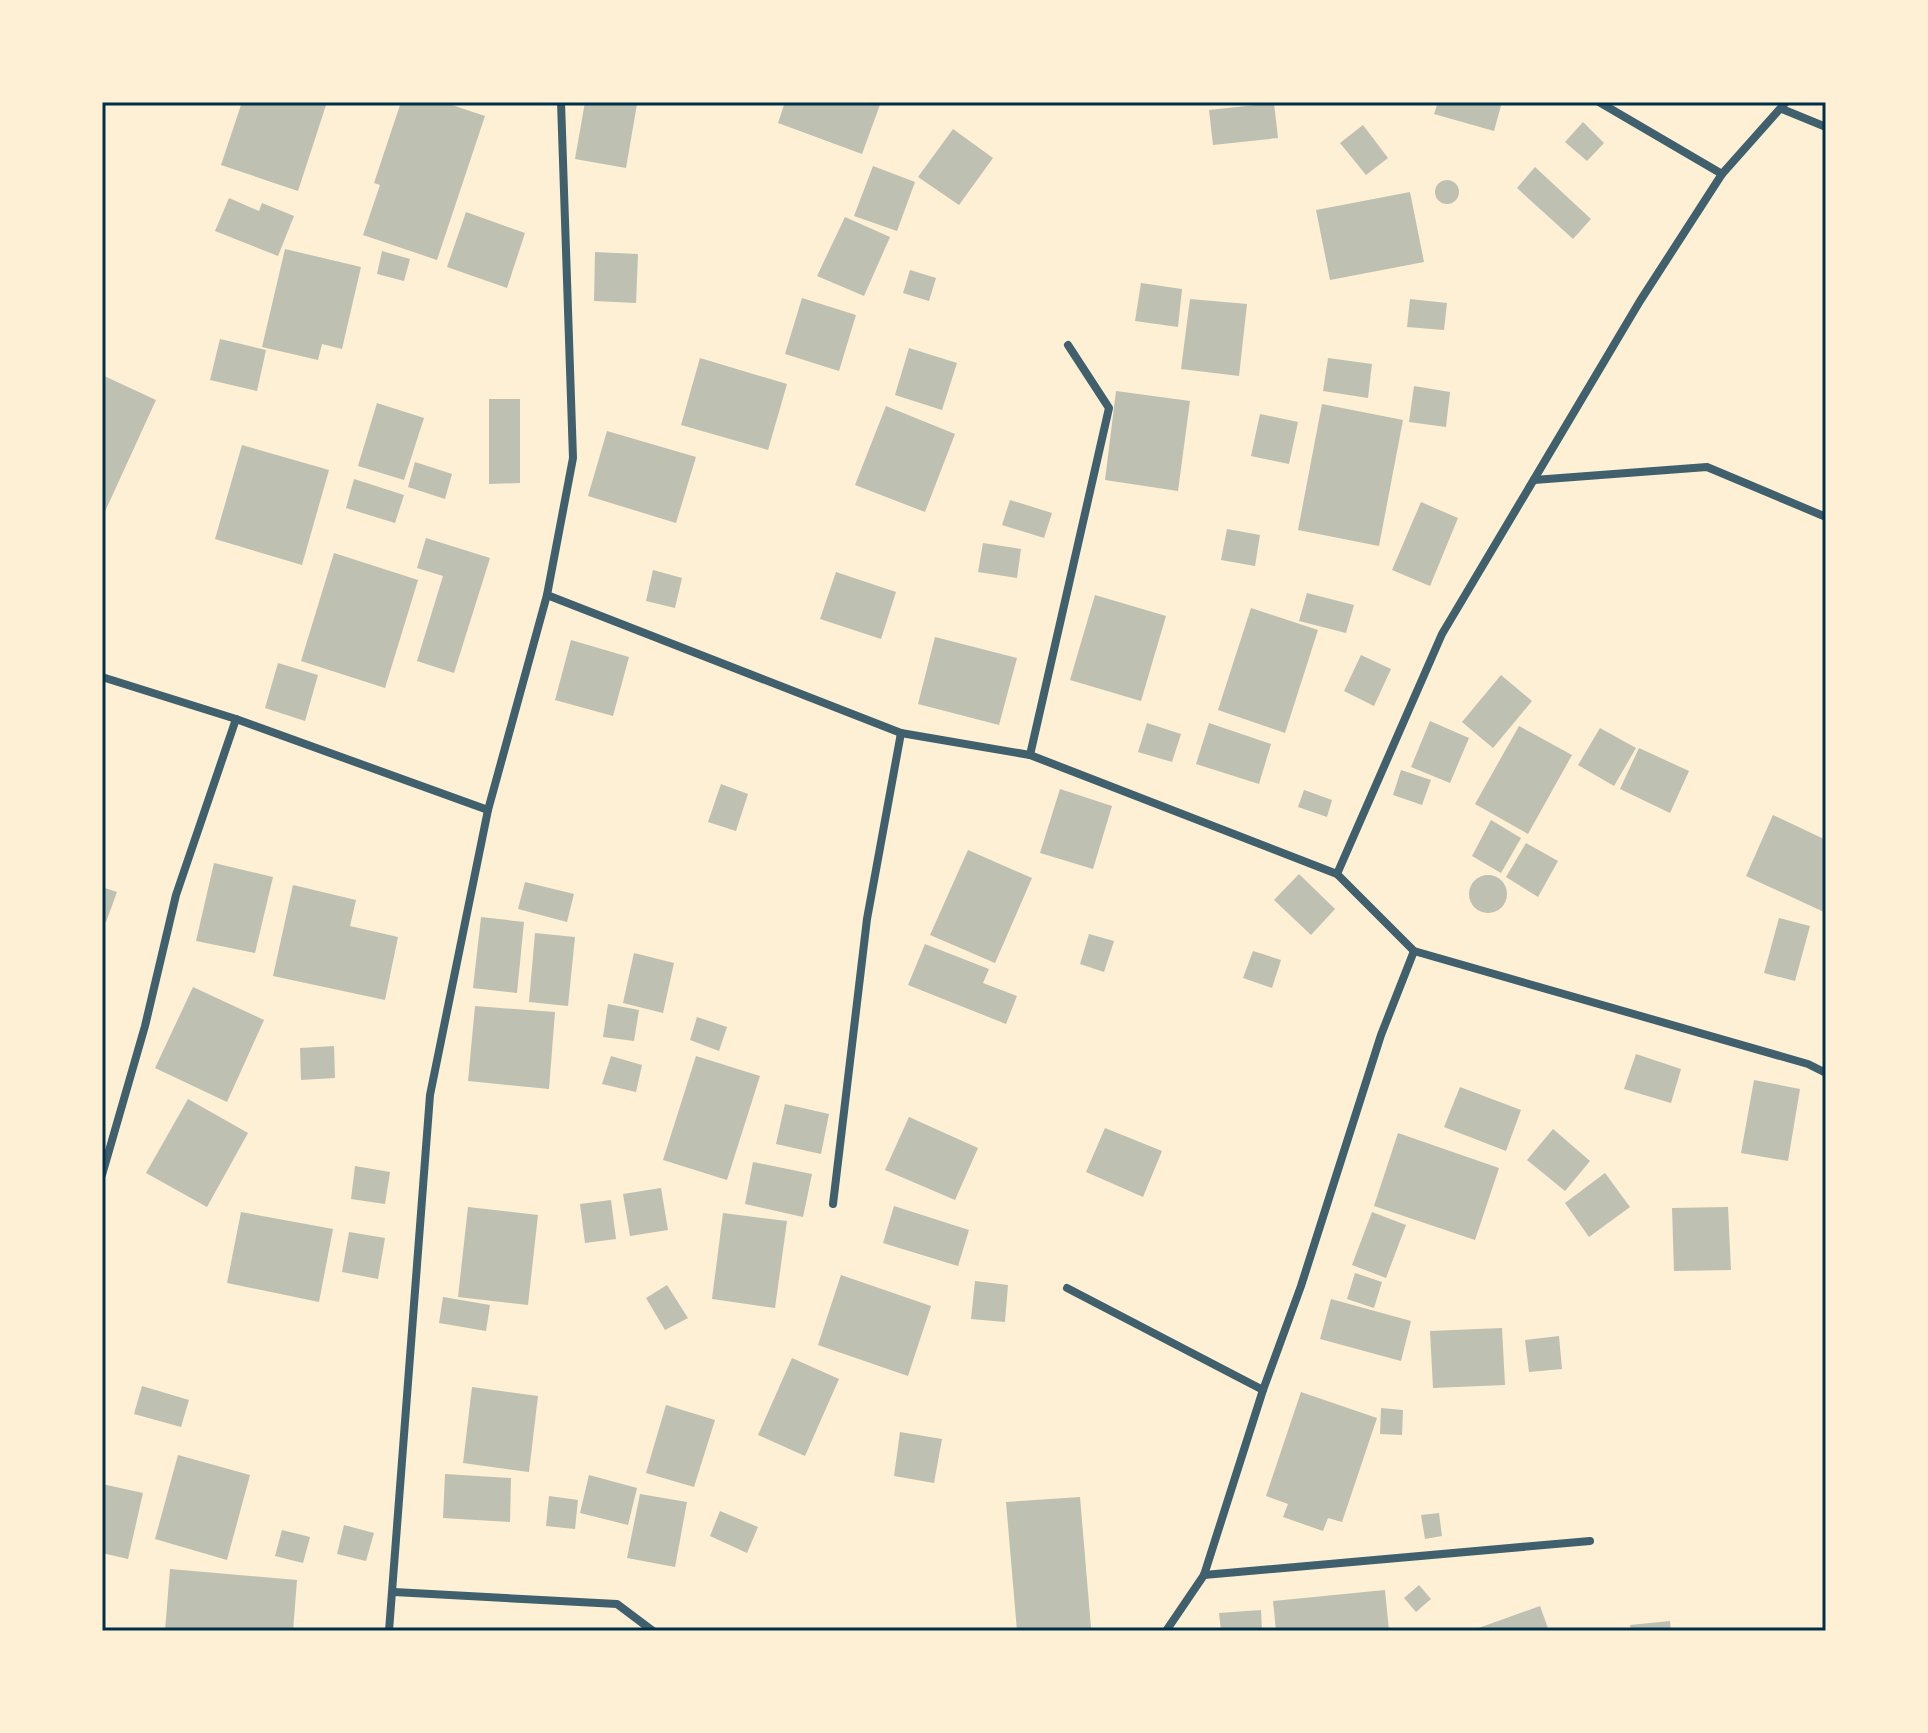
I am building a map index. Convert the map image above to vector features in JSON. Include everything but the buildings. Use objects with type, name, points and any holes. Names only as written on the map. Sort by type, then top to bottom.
[{"type":"street","points":[[389,1631],[430,1095],[488,810],[547,595],[573,458],[561,102]]},
{"type":"street","points":[[1599,102],[1722,174]]},
{"type":"street","points":[[1337,874],[1442,634],[1640,301],[1722,174],[1784,105],[1826,127]]},
{"type":"street","points":[[1030,755],[1109,408],[1068,345]]},
{"type":"street","points":[[1534,480],[1707,467],[1826,517]]},
{"type":"street","points":[[547,595],[901,733],[1030,755],[1337,874],[1414,951],[1808,1064],[1826,1073]]},
{"type":"street","points":[[102,677],[236,719],[488,810]]},
{"type":"street","points":[[102,1175],[145,1026],[176,895],[236,719]]},
{"type":"street","points":[[833,1204],[867,919],[901,733]]},
{"type":"street","points":[[1166,1631],[1204,1575],[1381,1035],[1414,951]]},
{"type":"street","points":[[1067,1288],[1263,1390]]},
{"type":"street","points":[[1204,1575],[1590,1541]]},
{"type":"street","points":[[394,1592],[617,1604],[653,1631]]}]
